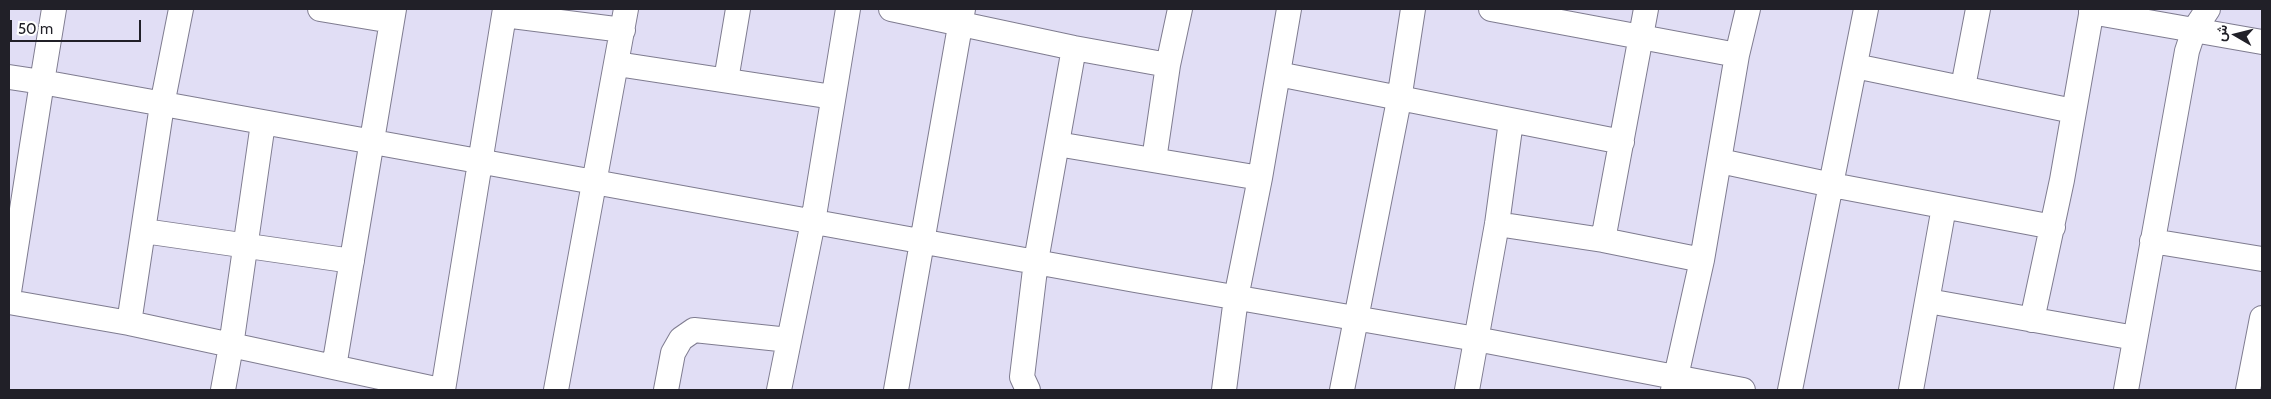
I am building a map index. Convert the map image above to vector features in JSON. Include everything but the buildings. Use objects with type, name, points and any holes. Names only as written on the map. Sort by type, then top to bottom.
[{"type":"street","points":[[9,292],[54,9]]},
{"type":"street","points":[[129,323],[162,105],[181,9]]},
{"type":"street","points":[[320,9],[393,15],[334,367]]},
{"type":"street","points":[[726,80],[738,9]]},
{"type":"street","points":[[779,390],[813,222],[848,9]]},
{"type":"street","points":[[891,9],[962,16],[1074,48],[1168,65]]},
{"type":"street","points":[[1154,160],[1168,65],[1180,9]]},
{"type":"street","points":[[1224,390],[1236,298],[1260,178],[1289,9]]},
{"type":"street","points":[[1342,390],[1358,318],[1399,100],[1413,9]]},
{"type":"street","points":[[1491,9],[1527,12],[1641,37],[1737,55]]},
{"type":"street","points":[[1602,240],[1646,9]]},
{"type":"street","points":[[1674,383],[1702,260],[1737,55],[1748,9]]},
{"type":"street","points":[[1790,390],[1866,9]]},
{"type":"street","points":[[1964,87],[1978,9]]},
{"type":"street","points":[[2126,390],[2186,51],[2194,30],[2208,9]]},
{"type":"street","points":[[2032,320],[2053,227],[2092,11],[2262,42]]},
{"type":"street","points":[[9,302],[129,323],[442,390],[505,12],[624,19],[596,182],[556,390]]},
{"type":"street","points":[[896,390],[962,16]]},
{"type":"street","points":[[1028,390],[1022,377],[1036,261],[1074,48]]},
{"type":"street","points":[[617,64],[833,97]]},
{"type":"street","points":[[1855,66],[2073,110]]},
{"type":"street","points":[[1278,74],[1399,100],[1622,142]]},
{"type":"street","points":[[9,77],[1236,298],[1476,339],[1674,383],[1743,390]]},
{"type":"street","points":[[1467,390],[1497,224],[1511,121]]},
{"type":"street","points":[[223,390],[263,123]]},
{"type":"street","points":[[1056,144],[1260,178]]},
{"type":"street","points":[[1720,161],[1832,185],[2053,227]]},
{"type":"street","points":[[1911,390],[1944,207]]},
{"type":"street","points":[[1497,224],[1602,240],[1702,260]]},
{"type":"street","points":[[144,231],[352,261]]},
{"type":"street","points":[[2152,241],[2262,259]]},
{"type":"street","points":[[1928,301],[2135,338]]},
{"type":"street","points":[[2248,390],[2262,318]]},
{"type":"street","points":[[666,390],[673,353],[681,339],[694,330],[789,340]]}]
